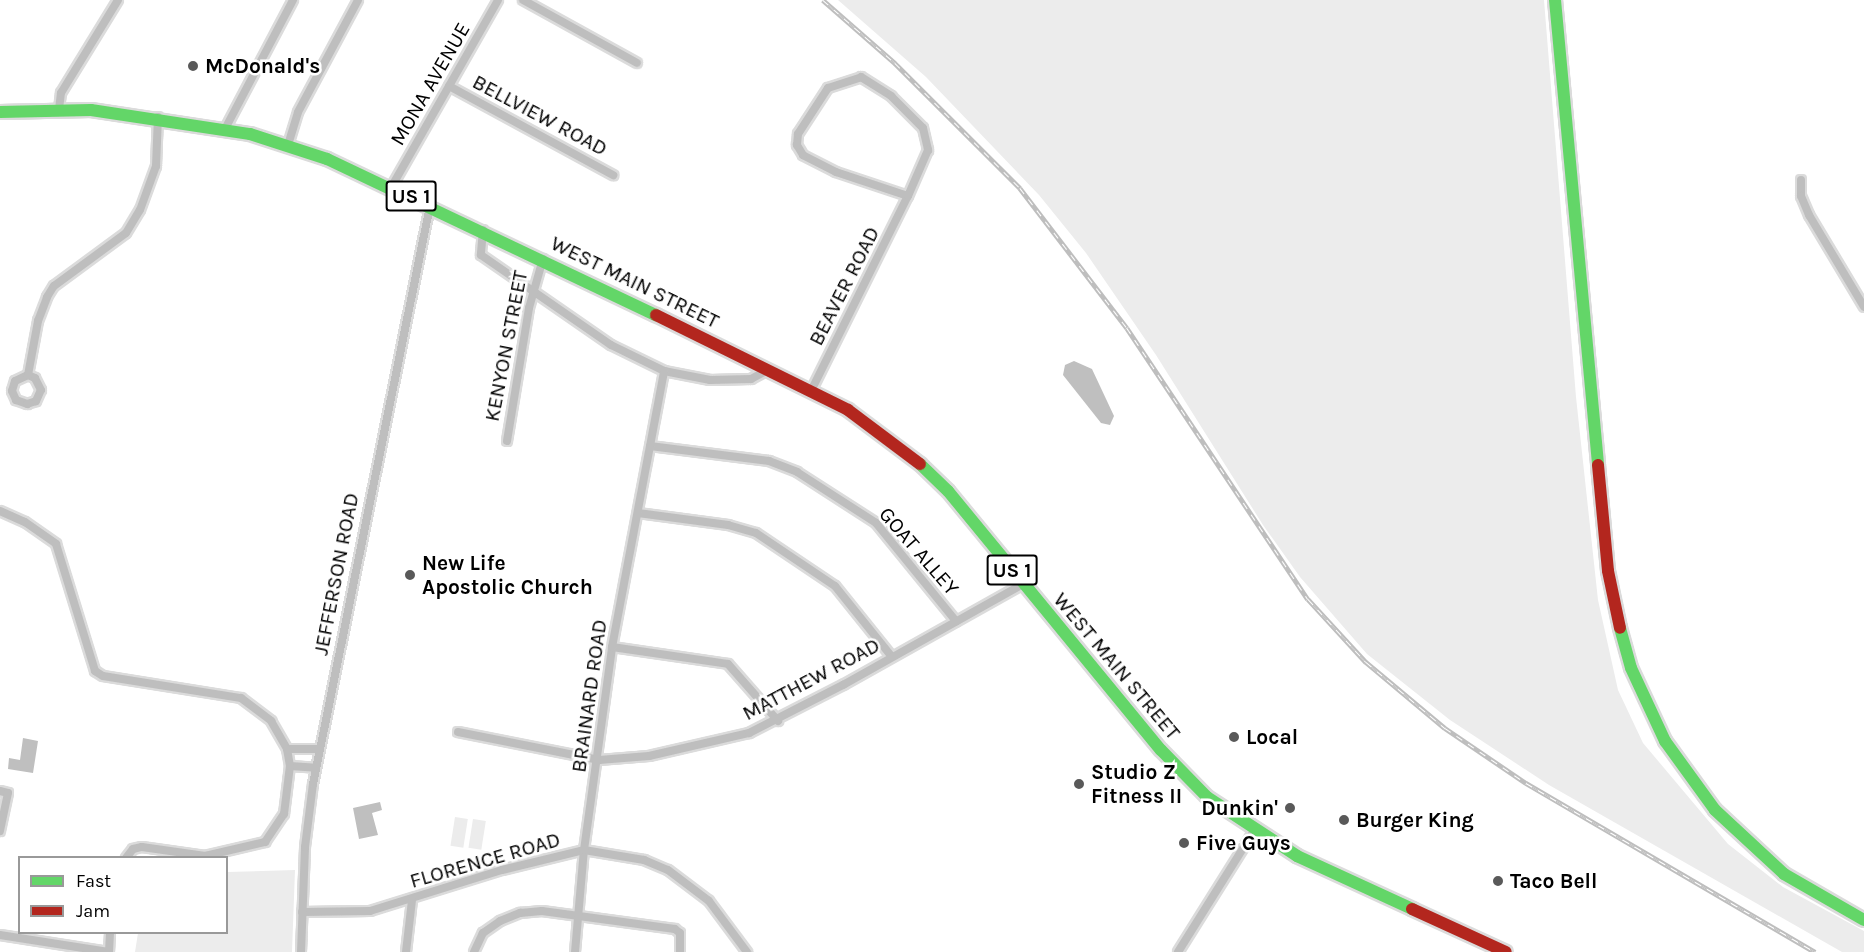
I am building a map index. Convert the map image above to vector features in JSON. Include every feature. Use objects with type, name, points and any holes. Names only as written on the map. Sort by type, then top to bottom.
[{"type":"main road","points":[[1555,0],[1608,563],[1625,651],[1661,734],[1715,810],[1784,874],[1864,920]]},
{"type":"main road","points":[[1562,0],[1615,570],[1637,665],[1671,738],[1719,805],[1788,868],[1864,912]]},
{"type":"main road","name":"WEST MAIN STREET","points":[[0,112],[59,109],[158,117],[225,129],[288,145],[392,186],[811,391],[862,419],[908,452],[948,491],[1176,767],[1208,797],[1254,831],[1313,863],[1506,952]]},
{"type":"street","points":[[59,109],[61,93],[118,0]]},
{"type":"street","points":[[225,129],[293,0]]},
{"type":"street","points":[[288,145],[298,112],[358,0]]},
{"type":"street","name":"MONA AVENUE","points":[[392,186],[498,0]]},
{"type":"street","points":[[523,0],[637,63]]},
{"type":"street","name":"BEAVER ROAD","points":[[811,391],[908,196],[928,150],[923,128],[891,96],[861,77],[828,88],[798,134],[797,145],[803,155],[836,172],[908,196]]},
{"type":"street","name":"BELLVIEW ROAD","points":[[449,86],[614,175]]},
{"type":"street","points":[[28,375],[38,321],[54,286],[126,233],[140,210],[156,165],[158,117]]},
{"type":"street","points":[[1801,180],[1801,195],[1809,215],[1864,307]]},
{"type":"street","name":"JEFFERSON ROAD","points":[[301,952],[305,847],[316,768],[430,206]]},
{"type":"street","points":[[483,230],[481,255],[611,345],[664,371],[710,380],[752,379],[768,370]]},
{"type":"street","name":"KENYON STREET","points":[[507,441],[533,291],[543,259]]},
{"type":"street","name":"BRAINARD ROAD","points":[[575,952],[584,850],[599,760],[612,647],[664,371]]},
{"type":"street","name":"GOAT ALLEY","points":[[650,446],[770,461],[797,472],[876,523],[956,621]]},
{"type":"street","points":[[0,511],[25,522],[56,544],[95,671],[103,676],[241,698],[271,721],[288,749],[290,766],[284,814],[265,842],[205,856],[142,847],[133,849],[128,856]]},
{"type":"street","points":[[638,513],[728,525],[756,533],[835,586],[892,657]]},
{"type":"street","name":"MATTHEW ROAD","points":[[458,732],[599,760],[688,748],[749,733],[778,721],[1023,584]]},
{"type":"street","points":[[612,647],[728,664],[778,721]]},
{"type":"street","points":[[288,749],[320,749]]},
{"type":"street","points":[[290,766],[316,768]]},
{"type":"street","points":[[0,791],[8,793],[0,831]]},
{"type":"street","points":[[1178,952],[1254,831]]},
{"type":"street","name":"FLORENCE ROAD","points":[[302,912],[370,911],[412,900],[502,870],[584,850],[636,858],[668,870],[709,901],[747,952]]},
{"type":"street","points":[[406,952],[412,900]]},
{"type":"street","points":[[474,952],[483,933],[520,913],[579,914],[675,929],[680,933],[680,952]]},
{"type":"street","points":[[0,935],[109,952],[110,934]]},
{"type":"shaded area","points":[[838,0],[1544,0],[1576,397],[1598,600],[1618,690],[1643,743],[1728,844],[1783,887],[1864,931],[1864,952],[1842,952],[1549,785],[1450,720],[1367,654],[1300,577],[1263,525],[1156,355],[1086,253],[1039,195],[926,77]]},
{"type":"shaded area","points":[[1074,361],[1092,369],[1114,416],[1110,425],[1101,423],[1063,375],[1065,365]]},
{"type":"shaded area","points":[[23,738],[38,741],[33,773],[8,769],[9,758],[20,760]]},
{"type":"shaded area","points":[[380,802],[382,810],[372,813],[378,835],[359,839],[353,808]]},
{"type":"shaded area","points":[[455,817],[468,819],[463,848],[450,846]]},
{"type":"shaded area","points":[[473,819],[486,821],[481,850],[468,848]]},
{"type":"shaded area","points":[[295,870],[292,952],[135,952],[138,934],[228,934],[228,872]]},
{"type":"railway","points":[[823,0],[895,63],[1020,188],[1127,328],[1308,599],[1366,662],[1445,728],[1526,783],[1815,952]]},
{"type":"traffic: fast","points":[[1555,0],[1598,465]]},
{"type":"traffic: fast","points":[[0,112],[91,110],[250,134],[327,159],[656,315]]},
{"type":"traffic: fast","points":[[920,464],[948,491],[1161,750],[1207,797],[1297,856],[1412,909]]},
{"type":"traffic: fast","points":[[1620,628],[1631,668],[1665,741],[1715,810],[1784,874],[1864,920]]},
{"type":"traffic: jam","points":[[656,315],[848,410],[920,464]]},
{"type":"traffic: jam","points":[[1598,465],[1608,571],[1620,628]]},
{"type":"traffic: jam","points":[[1412,909],[1506,952]]},
{"type":"place","name":"McDonald's","points":[[193,66]]},
{"type":"place","name":"New Life Apostolic Church","points":[[410,575]]},
{"type":"place","name":"Local","points":[[1234,737]]},
{"type":"place","name":"Studio Z Fitness II","points":[[1079,784]]},
{"type":"place","name":"Dunkin'","points":[[1290,808]]},
{"type":"place","name":"Burger King","points":[[1344,820]]},
{"type":"place","name":"Five Guys","points":[[1184,843]]},
{"type":"place","name":"Taco Bell","points":[[1498,881]]}]
